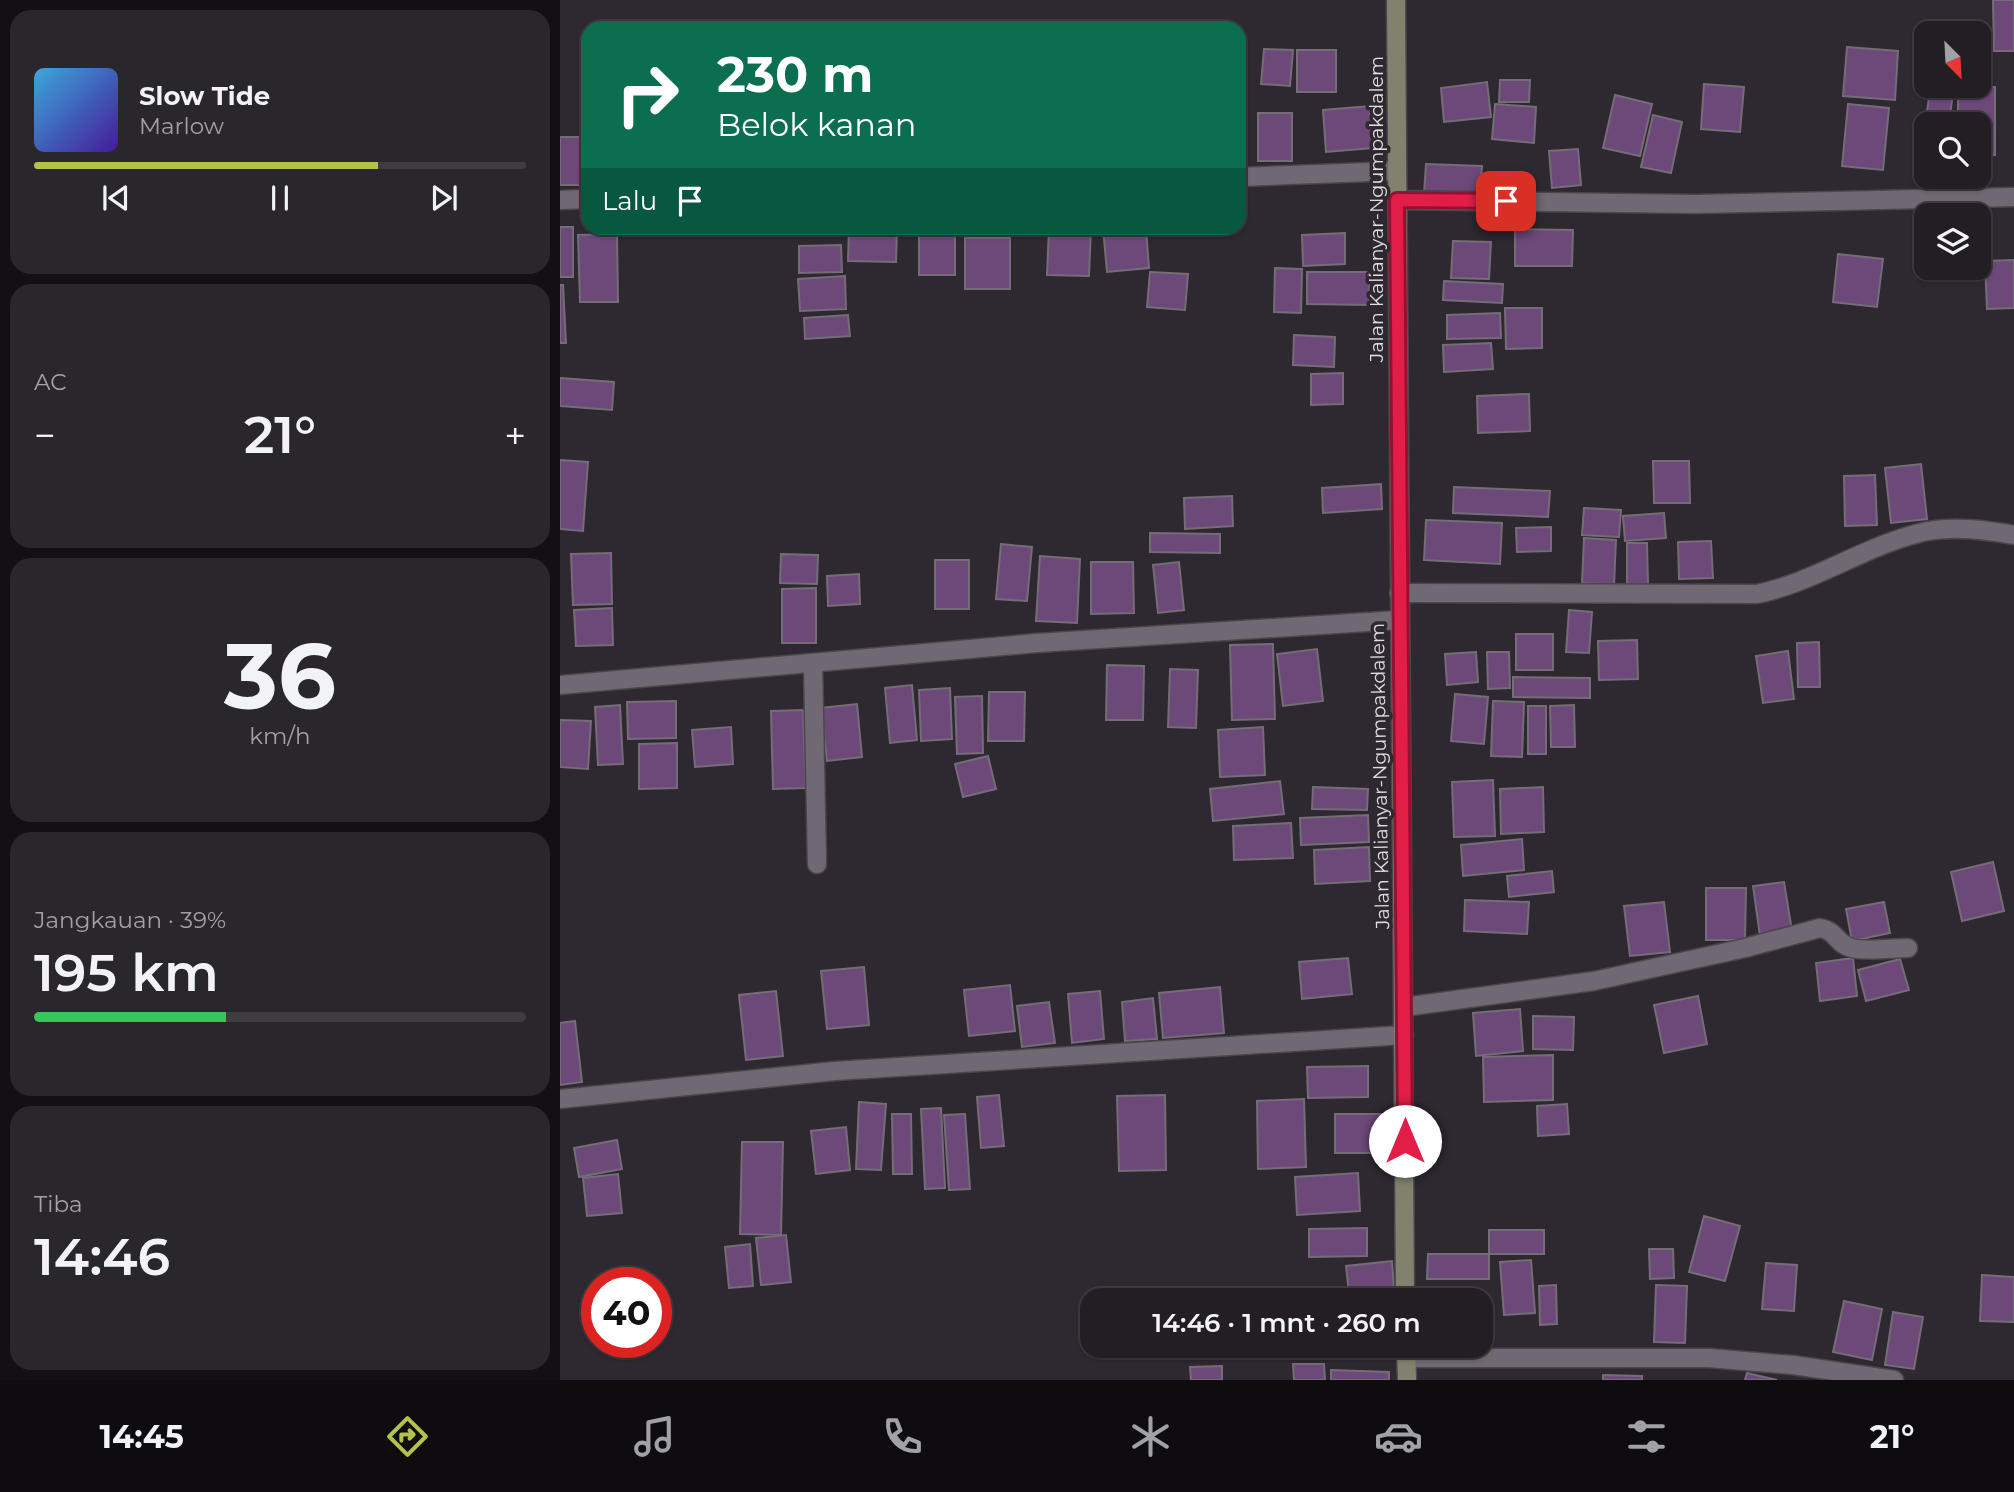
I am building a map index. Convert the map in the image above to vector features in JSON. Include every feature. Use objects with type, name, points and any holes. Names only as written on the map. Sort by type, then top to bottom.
[{"type":"street","name":"Jalan Kalianyar-Ngumpakdalem","points":[[1396,0],[1405,1288]]},
{"type":"street","points":[[1246,177],[1397,171]]},
{"type":"street","points":[[1397,200],[1696,204],[2014,197]]},
{"type":"street","points":[[560,200],[581,199]]},
{"type":"street","points":[[1399,593],[1756,594],[1783,588],[1902,539],[1930,531],[1984,530],[2014,534]]},
{"type":"street","points":[[560,685],[1037,643],[1399,620]]},
{"type":"street","points":[[813,664],[817,864]]},
{"type":"street","points":[[1404,1007],[1594,981],[1745,948],[1820,928],[1829,929],[1842,943],[1852,948],[1908,948]]},
{"type":"street","points":[[560,1099],[835,1072],[1404,1035]]},
{"type":"street","points":[[1493,1354],[1709,1358],[1793,1365],[1894,1380]]},
{"type":"street","points":[[1406,1358],[1406,1380]]},
{"type":"building","points":[[1993,0],[2014,0],[2014,51],[1994,51]]},
{"type":"building","points":[[1847,47],[1898,51],[1895,100],[1843,96]]},
{"type":"building","points":[[1264,49],[1293,50],[1290,86],[1261,84]]},
{"type":"building","points":[[1297,50],[1336,50],[1336,92],[1297,92]]},
{"type":"building","points":[[1500,80],[1530,80],[1529,102],[1499,102]]},
{"type":"building","points":[[1487,82],[1491,117],[1444,122],[1441,88]]},
{"type":"building","points":[[1704,84],[1744,87],[1740,132],[1701,129]]},
{"type":"building","points":[[1992,87],[1995,87],[1995,155],[1991,155],[1991,112],[1958,112],[1958,98],[1992,98]]},
{"type":"building","points":[[1615,95],[1652,104],[1640,156],[1603,148]]},
{"type":"building","points":[[1929,98],[1952,98],[1950,112],[1927,111]]},
{"type":"building","points":[[1495,104],[1536,107],[1534,143],[1492,139]]},
{"type":"building","points":[[1848,104],[1889,108],[1883,170],[1842,166]]},
{"type":"building","points":[[1370,106],[1373,148],[1326,152],[1323,110]]},
{"type":"building","points":[[1258,113],[1292,113],[1292,161],[1258,161]]},
{"type":"building","points":[[1653,115],[1682,122],[1671,173],[1641,167]]},
{"type":"building","points":[[560,137],[581,137],[581,185],[560,185]]},
{"type":"building","points":[[1578,149],[1581,185],[1552,188],[1549,151]]},
{"type":"building","points":[[1426,164],[1482,166],[1480,197],[1424,194]]},
{"type":"building","points":[[560,227],[573,227],[573,277],[560,277]]},
{"type":"building","points":[[1515,229],[1573,230],[1572,266],[1515,266]]},
{"type":"building","points":[[1345,233],[1345,264],[1303,266],[1302,235]]},
{"type":"building","points":[[578,235],[617,235],[618,302],[580,302]]},
{"type":"building","points":[[849,235],[897,235],[896,262],[848,261]]},
{"type":"building","points":[[919,235],[955,235],[955,275],[919,275]]},
{"type":"building","points":[[1049,235],[1091,235],[1089,276],[1047,275]]},
{"type":"building","points":[[1104,235],[1147,235],[1149,268],[1107,272]]},
{"type":"building","points":[[965,238],[1010,238],[1010,289],[965,289]]},
{"type":"building","points":[[1453,241],[1491,242],[1489,279],[1451,278]]},
{"type":"building","points":[[841,245],[842,272],[799,273],[799,246]]},
{"type":"building","points":[[1838,254],[1883,259],[1877,307],[1833,302]]},
{"type":"building","points":[[2014,260],[2014,308],[1987,309],[1986,280],[1991,280],[1991,261]]},
{"type":"building","points":[[1275,268],[1302,269],[1301,313],[1274,312]]},
{"type":"building","points":[[1150,272],[1188,274],[1185,310],[1147,307]]},
{"type":"building","points":[[1307,272],[1370,272],[1369,305],[1307,304]]},
{"type":"building","points":[[845,276],[846,309],[800,311],[798,279]]},
{"type":"building","points":[[1444,281],[1503,284],[1502,303],[1443,300]]},
{"type":"building","points":[[560,285],[563,285],[566,343],[560,343]]},
{"type":"building","points":[[1505,308],[1542,308],[1542,348],[1506,349]]},
{"type":"building","points":[[1500,313],[1501,338],[1447,339],[1447,315]]},
{"type":"building","points":[[848,315],[850,336],[805,339],[804,318]]},
{"type":"building","points":[[1294,335],[1335,337],[1334,367],[1293,365]]},
{"type":"building","points":[[1491,343],[1493,369],[1444,372],[1443,345]]},
{"type":"building","points":[[1343,373],[1343,404],[1311,405],[1311,374]]},
{"type":"building","points":[[560,378],[614,382],[612,410],[560,406]]},
{"type":"building","points":[[1529,394],[1530,431],[1478,433],[1477,396]]},
{"type":"building","points":[[560,460],[588,462],[583,531],[560,529]]},
{"type":"building","points":[[1653,461],[1689,461],[1690,503],[1654,503]]},
{"type":"building","points":[[1921,464],[1927,519],[1891,523],[1885,468]]},
{"type":"building","points":[[1875,475],[1877,525],[1845,526],[1844,476]]},
{"type":"building","points":[[1381,484],[1382,509],[1323,513],[1322,488]]},
{"type":"building","points":[[1454,487],[1550,491],[1548,517],[1453,513]]},
{"type":"building","points":[[1232,496],[1233,526],[1185,529],[1184,498]]},
{"type":"building","points":[[1584,508],[1621,510],[1619,537],[1582,535]]},
{"type":"building","points":[[1664,513],[1666,538],[1625,541],[1623,516]]},
{"type":"building","points":[[1426,520],[1502,523],[1500,564],[1424,560]]},
{"type":"building","points":[[1551,527],[1551,551],[1517,552],[1516,528]]},
{"type":"building","points":[[1150,533],[1220,534],[1220,553],[1150,552]]},
{"type":"building","points":[[1584,538],[1616,540],[1614,585],[1582,583]]},
{"type":"building","points":[[1711,541],[1713,578],[1679,579],[1678,542]]},
{"type":"building","points":[[1627,543],[1647,543],[1648,584],[1627,584]]},
{"type":"building","points":[[1001,544],[1032,547],[1027,601],[996,599]]},
{"type":"building","points":[[611,553],[612,604],[573,605],[571,554]]},
{"type":"building","points":[[781,554],[818,555],[817,584],[780,583]]},
{"type":"building","points":[[1040,556],[1080,559],[1077,623],[1036,621]]},
{"type":"building","points":[[935,560],[969,560],[969,609],[935,609]]},
{"type":"building","points":[[1091,562],[1133,562],[1134,613],[1091,614]]},
{"type":"building","points":[[1179,562],[1184,610],[1158,613],[1153,565]]},
{"type":"building","points":[[859,574],[860,604],[828,606],[827,576]]},
{"type":"building","points":[[816,588],[816,643],[782,643],[782,589]]},
{"type":"building","points":[[612,608],[613,645],[576,646],[574,610]]},
{"type":"building","points":[[1569,610],[1592,612],[1589,653],[1566,652]]},
{"type":"building","points":[[1516,634],[1553,634],[1553,670],[1516,670]]},
{"type":"building","points":[[1637,640],[1638,679],[1599,680],[1598,641]]},
{"type":"building","points":[[1819,642],[1820,687],[1798,687],[1797,643]]},
{"type":"building","points":[[1273,644],[1275,719],[1232,720],[1230,645]]},
{"type":"building","points":[[1317,649],[1323,701],[1283,706],[1277,654]]},
{"type":"building","points":[[1788,651],[1794,699],[1763,703],[1756,656]]},
{"type":"building","points":[[1476,652],[1478,682],[1447,685],[1445,654]]},
{"type":"building","points":[[1487,652],[1509,652],[1510,688],[1488,689]]},
{"type":"building","points":[[1107,665],[1144,666],[1143,720],[1106,720]]},
{"type":"building","points":[[1170,669],[1198,670],[1196,728],[1168,727]]},
{"type":"building","points":[[1513,677],[1590,678],[1590,698],[1513,697]]},
{"type":"building","points":[[912,685],[917,740],[890,743],[885,688]]},
{"type":"building","points":[[950,688],[952,739],[921,741],[919,690]]},
{"type":"building","points":[[989,692],[1025,692],[1024,741],[988,741]]},
{"type":"building","points":[[1455,694],[1488,697],[1484,744],[1451,741]]},
{"type":"building","points":[[982,696],[983,753],[957,754],[955,697]]},
{"type":"building","points":[[676,701],[676,738],[628,739],[627,702]]},
{"type":"building","points":[[1493,701],[1524,702],[1522,757],[1491,756]]},
{"type":"building","points":[[857,704],[862,757],[827,761],[821,708]]},
{"type":"building","points":[[620,705],[623,764],[598,765],[595,707]]},
{"type":"building","points":[[1574,705],[1575,747],[1551,747],[1550,706]]},
{"type":"building","points":[[1528,706],[1546,706],[1546,754],[1528,754]]},
{"type":"building","points":[[803,710],[806,788],[773,789],[771,711]]},
{"type":"building","points":[[560,720],[591,721],[588,769],[560,767]]},
{"type":"building","points":[[731,727],[733,764],[695,767],[692,730]]},
{"type":"building","points":[[1263,727],[1265,775],[1220,777],[1218,730]]},
{"type":"building","points":[[677,743],[677,788],[639,789],[639,744]]},
{"type":"building","points":[[988,756],[996,789],[963,797],[955,764]]},
{"type":"building","points":[[1493,780],[1495,836],[1454,837],[1452,782]]},
{"type":"building","points":[[1280,781],[1284,814],[1213,821],[1210,789]]},
{"type":"building","points":[[1313,787],[1368,789],[1367,810],[1312,809]]},
{"type":"building","points":[[1543,787],[1544,832],[1501,834],[1500,789]]},
{"type":"building","points":[[1368,815],[1369,842],[1301,845],[1300,818]]},
{"type":"building","points":[[1291,823],[1293,858],[1234,860],[1233,826]]},
{"type":"building","points":[[1522,839],[1524,870],[1463,876],[1461,845]]},
{"type":"building","points":[[1369,847],[1370,881],[1315,884],[1314,850]]},
{"type":"building","points":[[1993,862],[2004,911],[1962,921],[1951,872]]},
{"type":"building","points":[[1552,871],[1554,892],[1509,897],[1507,876]]},
{"type":"building","points":[[1784,882],[1792,931],[1760,936],[1753,886]]},
{"type":"building","points":[[1706,888],[1746,888],[1745,940],[1706,940]]},
{"type":"building","points":[[1465,900],[1529,902],[1527,934],[1464,931]]},
{"type":"building","points":[[1664,902],[1670,952],[1630,956],[1624,906]]},
{"type":"building","points":[[1884,902],[1890,933],[1852,941],[1846,909]]},
{"type":"building","points":[[1348,958],[1352,994],[1302,999],[1299,962]]},
{"type":"building","points":[[1853,958],[1857,996],[1820,1001],[1816,963]]},
{"type":"building","points":[[1900,959],[1909,990],[1866,1001],[1858,970]]},
{"type":"building","points":[[864,967],[869,1025],[827,1029],[821,971]]},
{"type":"building","points":[[1010,985],[1015,1031],[969,1036],[964,990]]},
{"type":"building","points":[[1220,987],[1224,1033],[1163,1038],[1159,993]]},
{"type":"building","points":[[776,991],[783,1056],[746,1060],[739,995]]},
{"type":"building","points":[[1100,991],[1104,1039],[1072,1043],[1068,994]]},
{"type":"building","points":[[1698,996],[1707,1044],[1664,1053],[1654,1005]]},
{"type":"building","points":[[1153,998],[1157,1039],[1125,1041],[1122,1002]]},
{"type":"building","points":[[1049,1002],[1055,1043],[1022,1047],[1017,1006]]},
{"type":"building","points":[[1520,1009],[1523,1051],[1476,1056],[1473,1013]]},
{"type":"building","points":[[1533,1016],[1574,1017],[1573,1050],[1533,1049]]},
{"type":"building","points":[[575,1021],[582,1082],[560,1085],[560,1023]]},
{"type":"building","points":[[1553,1055],[1553,1100],[1484,1102],[1483,1057]]},
{"type":"building","points":[[1368,1066],[1368,1097],[1308,1098],[1307,1067]]},
{"type":"building","points":[[999,1095],[1004,1146],[981,1148],[977,1097]]},
{"type":"building","points":[[1165,1095],[1166,1170],[1119,1171],[1117,1096]]},
{"type":"building","points":[[1304,1099],[1306,1167],[1258,1169],[1257,1101]]},
{"type":"building","points":[[859,1102],[886,1104],[881,1170],[856,1169]]},
{"type":"building","points":[[1567,1104],[1569,1134],[1538,1136],[1537,1106]]},
{"type":"building","points":[[941,1108],[945,1188],[925,1189],[921,1109]]},
{"type":"building","points":[[892,1114],[911,1114],[912,1174],[893,1174]]},
{"type":"building","points":[[965,1114],[970,1189],[949,1190],[944,1115]]},
{"type":"building","points":[[1335,1114],[1385,1114],[1385,1153],[1335,1153]]},
{"type":"building","points":[[846,1127],[850,1170],[816,1174],[811,1131]]},
{"type":"building","points":[[617,1140],[622,1169],[579,1177],[574,1148]]},
{"type":"building","points":[[742,1142],[783,1142],[781,1235],[740,1234]]},
{"type":"building","points":[[1358,1173],[1360,1211],[1297,1215],[1295,1177]]},
{"type":"building","points":[[618,1174],[622,1213],[587,1216],[583,1178]]},
{"type":"building","points":[[1704,1216],[1740,1226],[1725,1281],[1689,1272]]},
{"type":"building","points":[[1367,1228],[1367,1256],[1309,1257],[1309,1229]]},
{"type":"building","points":[[1489,1230],[1544,1230],[1544,1254],[1489,1254]]},
{"type":"building","points":[[786,1235],[791,1282],[761,1285],[756,1238]]},
{"type":"building","points":[[750,1244],[753,1286],[729,1288],[725,1247]]},
{"type":"building","points":[[1649,1249],[1673,1249],[1674,1278],[1650,1279]]},
{"type":"building","points":[[1428,1254],[1489,1254],[1489,1279],[1427,1279]]},
{"type":"building","points":[[1531,1260],[1535,1313],[1504,1315],[1500,1262]]},
{"type":"building","points":[[1392,1261],[1394,1288],[1348,1288],[1346,1266]]},
{"type":"building","points":[[1766,1263],[1797,1265],[1794,1311],[1762,1309]]},
{"type":"building","points":[[1982,1275],[2014,1277],[2014,1322],[1980,1321]]},
{"type":"building","points":[[1556,1285],[1557,1324],[1540,1325],[1539,1286]]},
{"type":"building","points":[[1656,1285],[1687,1286],[1685,1343],[1654,1342]]},
{"type":"building","points":[[1844,1301],[1882,1309],[1872,1360],[1833,1352]]},
{"type":"building","points":[[1893,1312],[1923,1317],[1914,1369],[1885,1365]]},
{"type":"building","points":[[1293,1364],[1324,1364],[1325,1380],[1294,1380]]},
{"type":"building","points":[[1222,1366],[1222,1380],[1191,1380],[1190,1367]]},
{"type":"building","points":[[1331,1370],[1389,1372],[1389,1380],[1331,1380]]},
{"type":"building","points":[[1747,1373],[1777,1380],[1745,1380]]},
{"type":"building","points":[[1603,1375],[1642,1376],[1642,1380],[1603,1380]]},
{"type":"route","points":[[1405,1141],[1397,200],[1506,201]]}]
